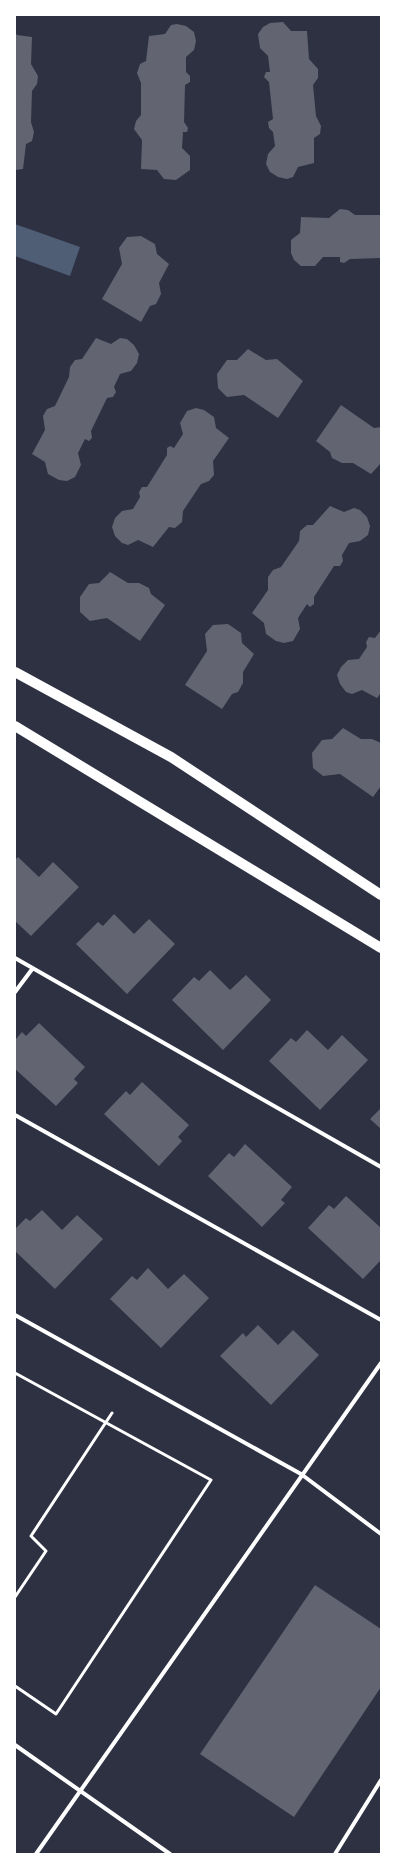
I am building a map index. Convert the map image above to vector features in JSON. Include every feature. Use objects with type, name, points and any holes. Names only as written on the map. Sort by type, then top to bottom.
[{"type":"main road","points":[[15,672],[171,757],[381,896]]},
{"type":"main road","points":[[15,726],[381,948]]},
{"type":"lane","points":[[15,958],[381,1167]]},
{"type":"lane","points":[[15,992],[33,968]]},
{"type":"lane","points":[[15,1115],[381,1320]]},
{"type":"lane","points":[[15,1315],[301,1474],[381,1534]]},
{"type":"lane","points":[[36,1854],[301,1474],[381,1363]]},
{"type":"lane","points":[[15,1745],[170,1854]]},
{"type":"lane","points":[[335,1854],[381,1780]]},
{"type":"path","points":[[15,1373],[211,1480],[56,1714],[15,1686]]},
{"type":"path","points":[[15,1597],[46,1551],[31,1536],[112,1413]]},
{"type":"water","points":[[15,224],[80,247],[70,276],[15,256]]},
{"type":"building","points":[[283,22],[291,31],[307,31],[309,59],[318,69],[318,78],[313,85],[316,116],[321,126],[320,134],[314,138],[314,163],[298,167],[293,177],[287,179],[278,177],[270,172],[266,164],[268,154],[275,146],[273,132],[269,128],[268,122],[273,119],[269,82],[264,77],[266,72],[270,72],[268,56],[260,48],[258,34],[263,27],[270,23]]},
{"type":"building","points":[[171,25],[186,26],[194,32],[196,41],[194,50],[186,57],[186,72],[190,76],[190,82],[185,85],[184,122],[188,128],[187,132],[183,132],[182,148],[190,156],[190,170],[176,180],[164,179],[157,170],[141,169],[142,140],[134,129],[136,121],[141,115],[141,83],[137,73],[140,64],[146,61],[149,36],[165,34]]},
{"type":"building","points":[[15,33],[32,37],[31,64],[38,76],[37,84],[32,91],[31,122],[34,132],[32,141],[26,144],[23,169],[15,170]]},
{"type":"building","points":[[340,209],[348,210],[355,215],[381,215],[381,258],[350,259],[344,263],[340,262],[340,257],[323,257],[315,266],[301,266],[294,260],[291,253],[291,240],[300,233],[301,217],[329,218]]},
{"type":"building","points":[[141,236],[155,244],[157,254],[169,264],[159,283],[161,294],[156,304],[150,306],[141,322],[102,299],[122,264],[119,248],[127,237]]},
{"type":"building","points":[[96,338],[111,344],[120,338],[127,339],[134,345],[139,354],[137,363],[131,371],[120,374],[114,387],[116,392],[113,397],[107,398],[91,431],[92,438],[89,441],[85,439],[78,453],[81,465],[75,477],[67,481],[59,480],[48,474],[45,462],[32,454],[45,430],[43,416],[47,409],[55,406],[69,377],[70,367],[75,360],[82,359]]},
{"type":"building","points":[[248,349],[266,360],[277,359],[303,381],[278,418],[244,395],[227,397],[218,388],[217,374],[227,360],[237,360]]},
{"type":"building","points":[[341,405],[374,428],[381,427],[381,463],[371,474],[353,463],[342,463],[332,458],[330,452],[316,441]]},
{"type":"building","points":[[196,408],[204,410],[214,417],[216,428],[229,438],[213,461],[214,475],[209,481],[201,484],[183,511],[182,522],[175,528],[169,527],[153,547],[138,540],[128,545],[122,543],[115,536],[112,527],[115,518],[122,511],[133,509],[140,497],[139,492],[142,487],[147,487],[167,455],[167,448],[170,446],[174,448],[183,434],[180,423],[187,411]]},
{"type":"building","points":[[330,506],[344,512],[354,508],[360,510],[367,517],[370,526],[368,535],[360,541],[349,543],[342,555],[343,561],[340,566],[334,566],[314,597],[314,604],[310,607],[307,604],[298,618],[300,629],[293,641],[284,643],[276,641],[266,634],[264,623],[252,613],[268,590],[268,577],[273,570],[281,567],[299,541],[300,531],[307,525],[313,525]]},
{"type":"building","points":[[110,572],[128,583],[139,583],[149,588],[151,594],[165,605],[140,641],[107,618],[90,621],[80,612],[80,597],[89,584],[99,583]]},
{"type":"building","points":[[228,624],[241,633],[242,643],[254,654],[243,672],[243,683],[238,692],[232,694],[222,709],[185,685],[207,651],[205,634],[213,625]]},
{"type":"building","points":[[381,630],[381,693],[377,698],[362,690],[352,694],[346,692],[340,684],[337,675],[341,667],[348,660],[359,659],[367,647],[366,642],[369,637],[375,638]]},
{"type":"building","points":[[343,728],[361,739],[372,739],[381,743],[381,786],[373,797],[340,774],[323,776],[313,768],[312,753],[322,740],[332,739]]},
{"type":"building","points":[[18,857],[39,877],[53,862],[79,887],[31,936],[15,921],[15,860]]},
{"type":"building","points":[[114,914],[134,934],[149,919],[175,944],[127,994],[76,944],[98,922],[103,926]]},
{"type":"building","points":[[210,970],[230,990],[246,975],[271,1000],[223,1050],[172,1000],[194,977],[199,981]]},
{"type":"building","points":[[39,1023],[85,1067],[74,1079],[78,1083],[56,1106],[15,1069],[15,1040],[22,1032],[26,1036]]},
{"type":"building","points":[[307,1030],[328,1050],[342,1035],[368,1060],[320,1110],[269,1061],[291,1038],[296,1042]]},
{"type":"building","points":[[142,1082],[189,1125],[178,1137],[182,1141],[159,1166],[104,1114],[126,1091],[130,1095]]},
{"type":"building","points":[[381,1108],[381,1129],[370,1119]]},
{"type":"building","points":[[245,1144],[292,1187],[281,1200],[285,1203],[262,1227],[208,1176],[229,1153],[234,1157]]},
{"type":"building","points":[[346,1196],[381,1228],[381,1260],[363,1279],[308,1228],[329,1205],[334,1209]]},
{"type":"building","points":[[42,1210],[62,1230],[77,1215],[103,1239],[55,1289],[15,1251],[15,1229],[26,1218],[30,1221]]},
{"type":"building","points":[[148,1268],[168,1289],[184,1274],[209,1298],[161,1348],[110,1299],[132,1276],[137,1280]]},
{"type":"building","points":[[258,1325],[278,1345],[293,1330],[319,1355],[271,1405],[220,1356],[243,1333],[246,1337]]},
{"type":"building","points":[[315,1585],[381,1629],[381,1687],[294,1817],[200,1754]]}]
